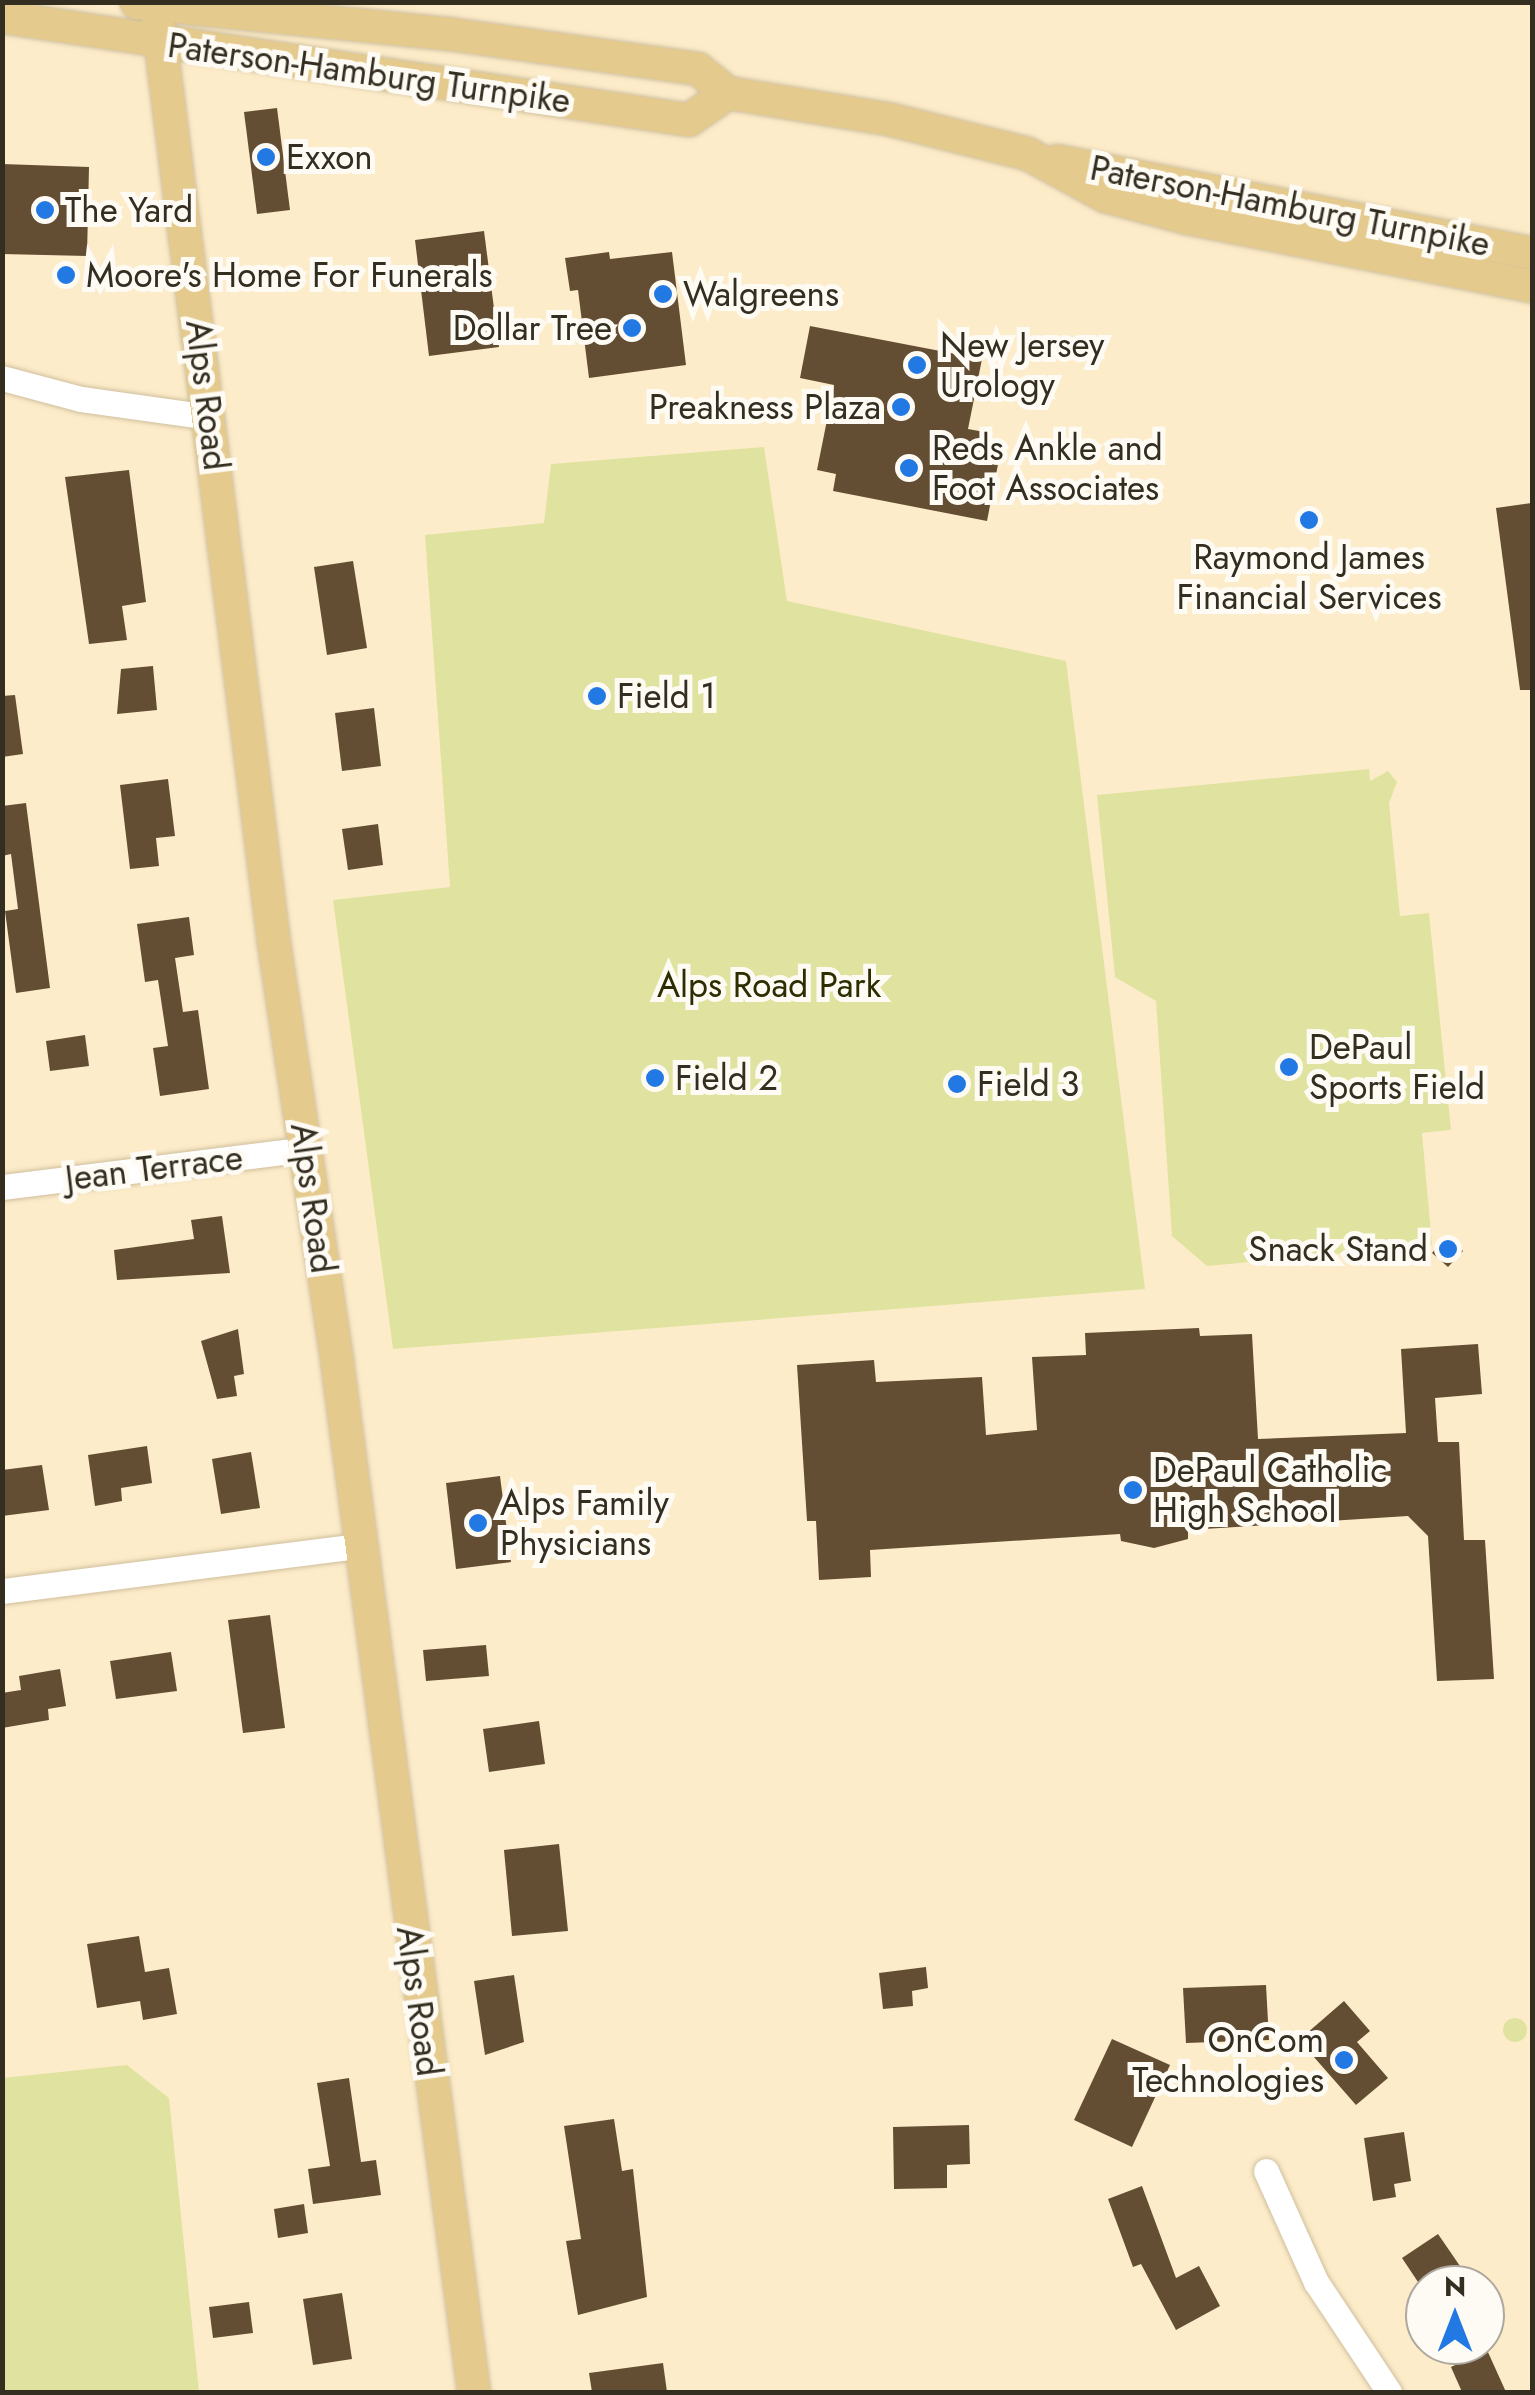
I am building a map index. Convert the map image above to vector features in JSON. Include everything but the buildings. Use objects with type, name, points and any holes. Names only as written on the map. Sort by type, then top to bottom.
[{"type":"main road","name":"Alps Road","points":[[149,3],[160,44],[474,2392]]},
{"type":"main road","name":"Paterson-Hamburg Turnpike","points":[[149,3],[450,34],[698,68],[728,93],[892,120],[1047,160],[1532,253]]},
{"type":"main road","name":"Paterson-Hamburg Turnpike","points":[[2,17],[160,44],[689,120],[728,93]]},
{"type":"main road","name":"Paterson-Hamburg Turnpike","points":[[1047,160],[1104,196],[1154,209],[1532,286]]},
{"type":"street","points":[[2,378],[81,399],[210,417]]},
{"type":"street","name":"Jean Terrace","points":[[2,1187],[306,1149]]},
{"type":"street","points":[[2,1591],[360,1546]]},
{"type":"street","points":[[1266,2170],[1316,2282],[1389,2392]]},
{"type":"green space","name":"Alps Road Park","points":[[764,447],[787,601],[1066,661],[1145,1289],[393,1349],[333,900],[450,887],[425,535],[544,523],[551,464]]},
{"type":"green space","name":"DePaul Sports Field","points":[[1369,769],[1370,781],[1388,771],[1397,782],[1389,803],[1400,916],[1429,913],[1451,1130],[1422,1133],[1432,1245],[1207,1266],[1172,1236],[1156,1001],[1115,977],[1097,795]]},
{"type":"green space","points":[[1515,2018],[1527,2030],[1515,2042],[1503,2030]]},
{"type":"green space","points":[[127,2065],[169,2098],[199,2392],[3,2392],[3,2078]]},
{"type":"place","name":"Exxon","points":[[266,157]]},
{"type":"place","name":"The Yard","points":[[45,210]]},
{"type":"place","name":"Moore's Home For Funerals","points":[[66,275]]},
{"type":"place","name":"Walgreens","points":[[663,294]]},
{"type":"place","name":"Dollar Tree","points":[[632,328]]},
{"type":"place","name":"New Jersey Urology","points":[[917,365]]},
{"type":"place","name":"Preakness Plaza","points":[[901,407]]},
{"type":"place","name":"Reds Ankle and Foot Associates","points":[[909,468]]},
{"type":"place","name":"Raymond James Financial Services","points":[[1309,520]]},
{"type":"place","name":"Field 1","points":[[597,696]]},
{"type":"place","name":"DePaul Sports Field","points":[[1289,1067]]},
{"type":"place","name":"Field 2","points":[[655,1078]]},
{"type":"place","name":"Field 3","points":[[957,1084]]},
{"type":"place","name":"Snack Stand","points":[[1448,1249]]},
{"type":"place","name":"DePaul Catholic High School","points":[[1133,1490]]},
{"type":"place","name":"Alps Family Physicians","points":[[478,1523]]},
{"type":"place","name":"OnCom Technologies","points":[[1344,2060]]}]
